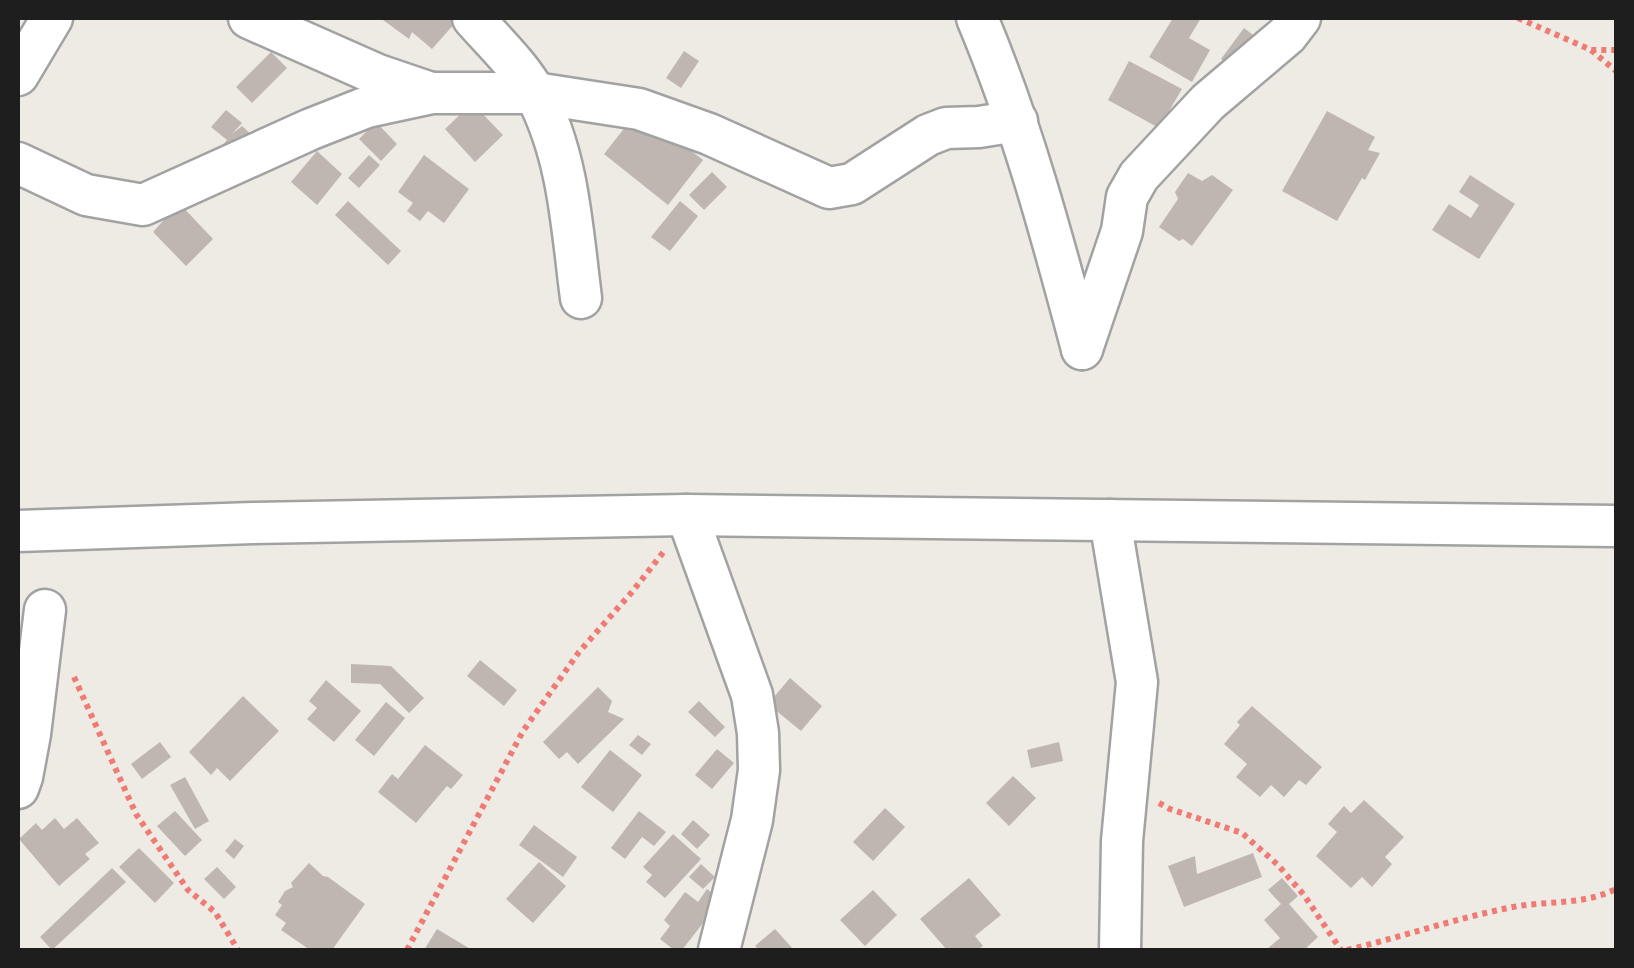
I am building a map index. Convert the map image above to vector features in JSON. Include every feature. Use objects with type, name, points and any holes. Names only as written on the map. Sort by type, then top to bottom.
[{"type":"street","points":[[18,74],[52,18]]},
{"type":"street","points":[[249,18],[378,75],[432,93]]},
{"type":"street","points":[[473,18],[535,93],[557,144],[581,298]]},
{"type":"street","points":[[977,18],[1017,121],[1082,348],[1122,231],[1127,197],[1139,176],[1208,102],[1287,35],[1300,18]]},
{"type":"street","points":[[18,163],[86,195],[143,204],[367,107],[432,93],[535,93],[639,109],[709,134],[829,188],[852,184],[928,134],[946,128],[1017,121]]},
{"type":"street","points":[[687,514],[752,695],[758,733],[752,820],[719,950]]},
{"type":"street","points":[[18,531],[687,514],[1616,526]]},
{"type":"street","points":[[1110,520],[1136,682],[1122,841],[1120,950]]},
{"type":"street","points":[[18,638],[45,610],[30,734],[18,788]]},
{"type":"path","points":[[1518,18],[1591,50],[1616,70]]},
{"type":"path","points":[[1591,50],[1616,50]]},
{"type":"path","points":[[406,950],[523,731],[579,652],[658,560],[687,514]]},
{"type":"path","points":[[67,661],[136,814],[188,890],[215,912],[238,950]]},
{"type":"path","points":[[1127,786],[1170,809],[1242,833],[1304,894],[1344,950],[1513,906],[1557,904],[1616,889]]},
{"type":"building","points":[[385,18],[452,18],[456,22],[432,49],[412,32],[409,39]]},
{"type":"building","points":[[1173,18],[1201,18],[1189,38],[1210,50],[1192,82],[1149,57]]},
{"type":"building","points":[[1244,28],[1257,38],[1234,68],[1221,59]]},
{"type":"building","points":[[684,51],[699,61],[681,88],[666,78]]},
{"type":"building","points":[[271,52],[287,68],[252,103],[236,87]]},
{"type":"building","points":[[1129,61],[1182,89],[1159,128],[1108,100]]},
{"type":"building","points":[[645,102],[666,131],[703,160],[668,205],[604,154]]},
{"type":"building","points":[[472,103],[503,135],[475,162],[445,129]]},
{"type":"building","points":[[226,110],[242,123],[232,134],[242,126],[256,139],[214,155],[227,140],[211,127]]},
{"type":"building","points":[[1327,111],[1375,137],[1368,150],[1380,153],[1337,221],[1282,191]]},
{"type":"building","points":[[376,122],[397,144],[381,161],[359,139]]},
{"type":"building","points":[[317,151],[342,174],[317,205],[291,182]]},
{"type":"building","points":[[369,155],[380,165],[359,188],[348,178]]},
{"type":"building","points":[[424,155],[469,189],[444,223],[428,211],[420,221],[407,211],[413,203],[398,192]]},
{"type":"building","points":[[712,172],[727,187],[704,210],[689,195]]},
{"type":"building","points":[[1188,173],[1202,181],[1212,175],[1233,190],[1192,246],[1159,227],[1178,199],[1175,192]]},
{"type":"building","points":[[1470,175],[1515,204],[1479,259],[1432,230],[1449,204],[1471,218],[1479,205],[1459,192]]},
{"type":"building","points":[[348,201],[401,251],[388,265],[335,215]]},
{"type":"building","points":[[680,201],[698,216],[670,251],[651,237]]},
{"type":"building","points":[[179,203],[213,239],[186,266],[153,232]]},
{"type":"building","points":[[480,660],[517,690],[504,706],[467,676]]},
{"type":"building","points":[[351,664],[391,666],[424,698],[409,713],[380,684],[351,683]]},
{"type":"building","points":[[790,678],[822,706],[801,731],[768,704]]},
{"type":"building","points":[[326,680],[361,711],[334,742],[307,719],[317,708],[309,701]]},
{"type":"building","points":[[598,687],[612,701],[608,712],[624,719],[578,764],[567,752],[559,759],[543,742]]},
{"type":"building","points":[[243,696],[279,731],[230,781],[217,768],[211,775],[189,752]]},
{"type":"building","points":[[699,701],[725,727],[715,737],[688,712]]},
{"type":"building","points":[[386,702],[405,718],[374,756],[355,740]]},
{"type":"building","points":[[1252,706],[1322,767],[1306,785],[1299,780],[1284,797],[1271,785],[1260,797],[1236,777],[1247,764],[1224,744]]},
{"type":"building","points":[[638,735],[651,744],[642,755],[629,745]]},
{"type":"building","points":[[160,742],[171,757],[142,779],[131,764]]},
{"type":"building","points":[[1059,742],[1063,761],[1031,768],[1027,750]]},
{"type":"building","points":[[425,745],[463,775],[451,789],[447,786],[416,823],[378,792],[392,774],[398,779]]},
{"type":"building","points":[[717,749],[734,763],[712,789],[695,775]]},
{"type":"building","points":[[610,750],[642,775],[613,812],[581,787]]},
{"type":"building","points":[[1013,776],[1036,798],[1009,826],[986,803]]},
{"type":"building","points":[[185,777],[209,821],[195,829],[170,785]]},
{"type":"building","points":[[1364,800],[1404,837],[1385,857],[1392,864],[1372,887],[1362,877],[1351,888],[1316,856],[1337,832],[1328,824],[1344,806],[1351,813]]},
{"type":"building","points":[[885,808],[905,827],[873,861],[853,842]]},
{"type":"building","points":[[175,811],[202,840],[185,856],[157,826]]},
{"type":"building","points":[[639,811],[666,832],[654,846],[642,837],[625,859],[611,848]]},
{"type":"building","points":[[55,818],[64,829],[77,818],[99,843],[85,854],[90,859],[59,886],[19,839],[36,823],[42,830]]},
{"type":"building","points":[[693,820],[710,835],[697,849],[681,834]]},
{"type":"building","points":[[534,825],[577,857],[563,877],[519,845]]},
{"type":"building","points":[[673,834],[701,859],[665,898],[646,882],[652,875],[643,867]]},
{"type":"building","points":[[235,839],[244,846],[234,859],[225,851]]},
{"type":"building","points":[[139,848],[174,883],[155,903],[119,867]]},
{"type":"building","points":[[1253,853],[1262,877],[1184,907],[1168,866],[1195,856],[1197,874]]},
{"type":"building","points":[[539,862],[566,886],[533,923],[506,899]]},
{"type":"building","points":[[309,863],[365,904],[332,950],[310,950],[281,930],[286,923],[275,915],[285,891],[293,887],[291,883]]},
{"type":"building","points":[[701,864],[715,877],[703,889],[689,877]]},
{"type":"building","points":[[217,867],[236,887],[224,899],[204,879]]},
{"type":"building","points":[[112,868],[126,882],[52,950],[40,937]]},
{"type":"building","points":[[969,878],[1001,915],[975,936],[983,946],[977,950],[947,950],[920,919]]},
{"type":"building","points":[[1282,878],[1298,896],[1289,904],[1318,937],[1304,950],[1266,950],[1280,938],[1264,920],[1281,904],[1268,890]]},
{"type":"building","points":[[707,889],[721,900],[682,950],[674,950],[660,939],[670,926],[664,920],[685,892],[698,902]]},
{"type":"building","points":[[873,890],[897,915],[865,946],[840,920]]},
{"type":"building","points":[[437,929],[472,950],[424,950]]},
{"type":"building","points":[[775,929],[794,950],[759,950],[755,946]]}]
